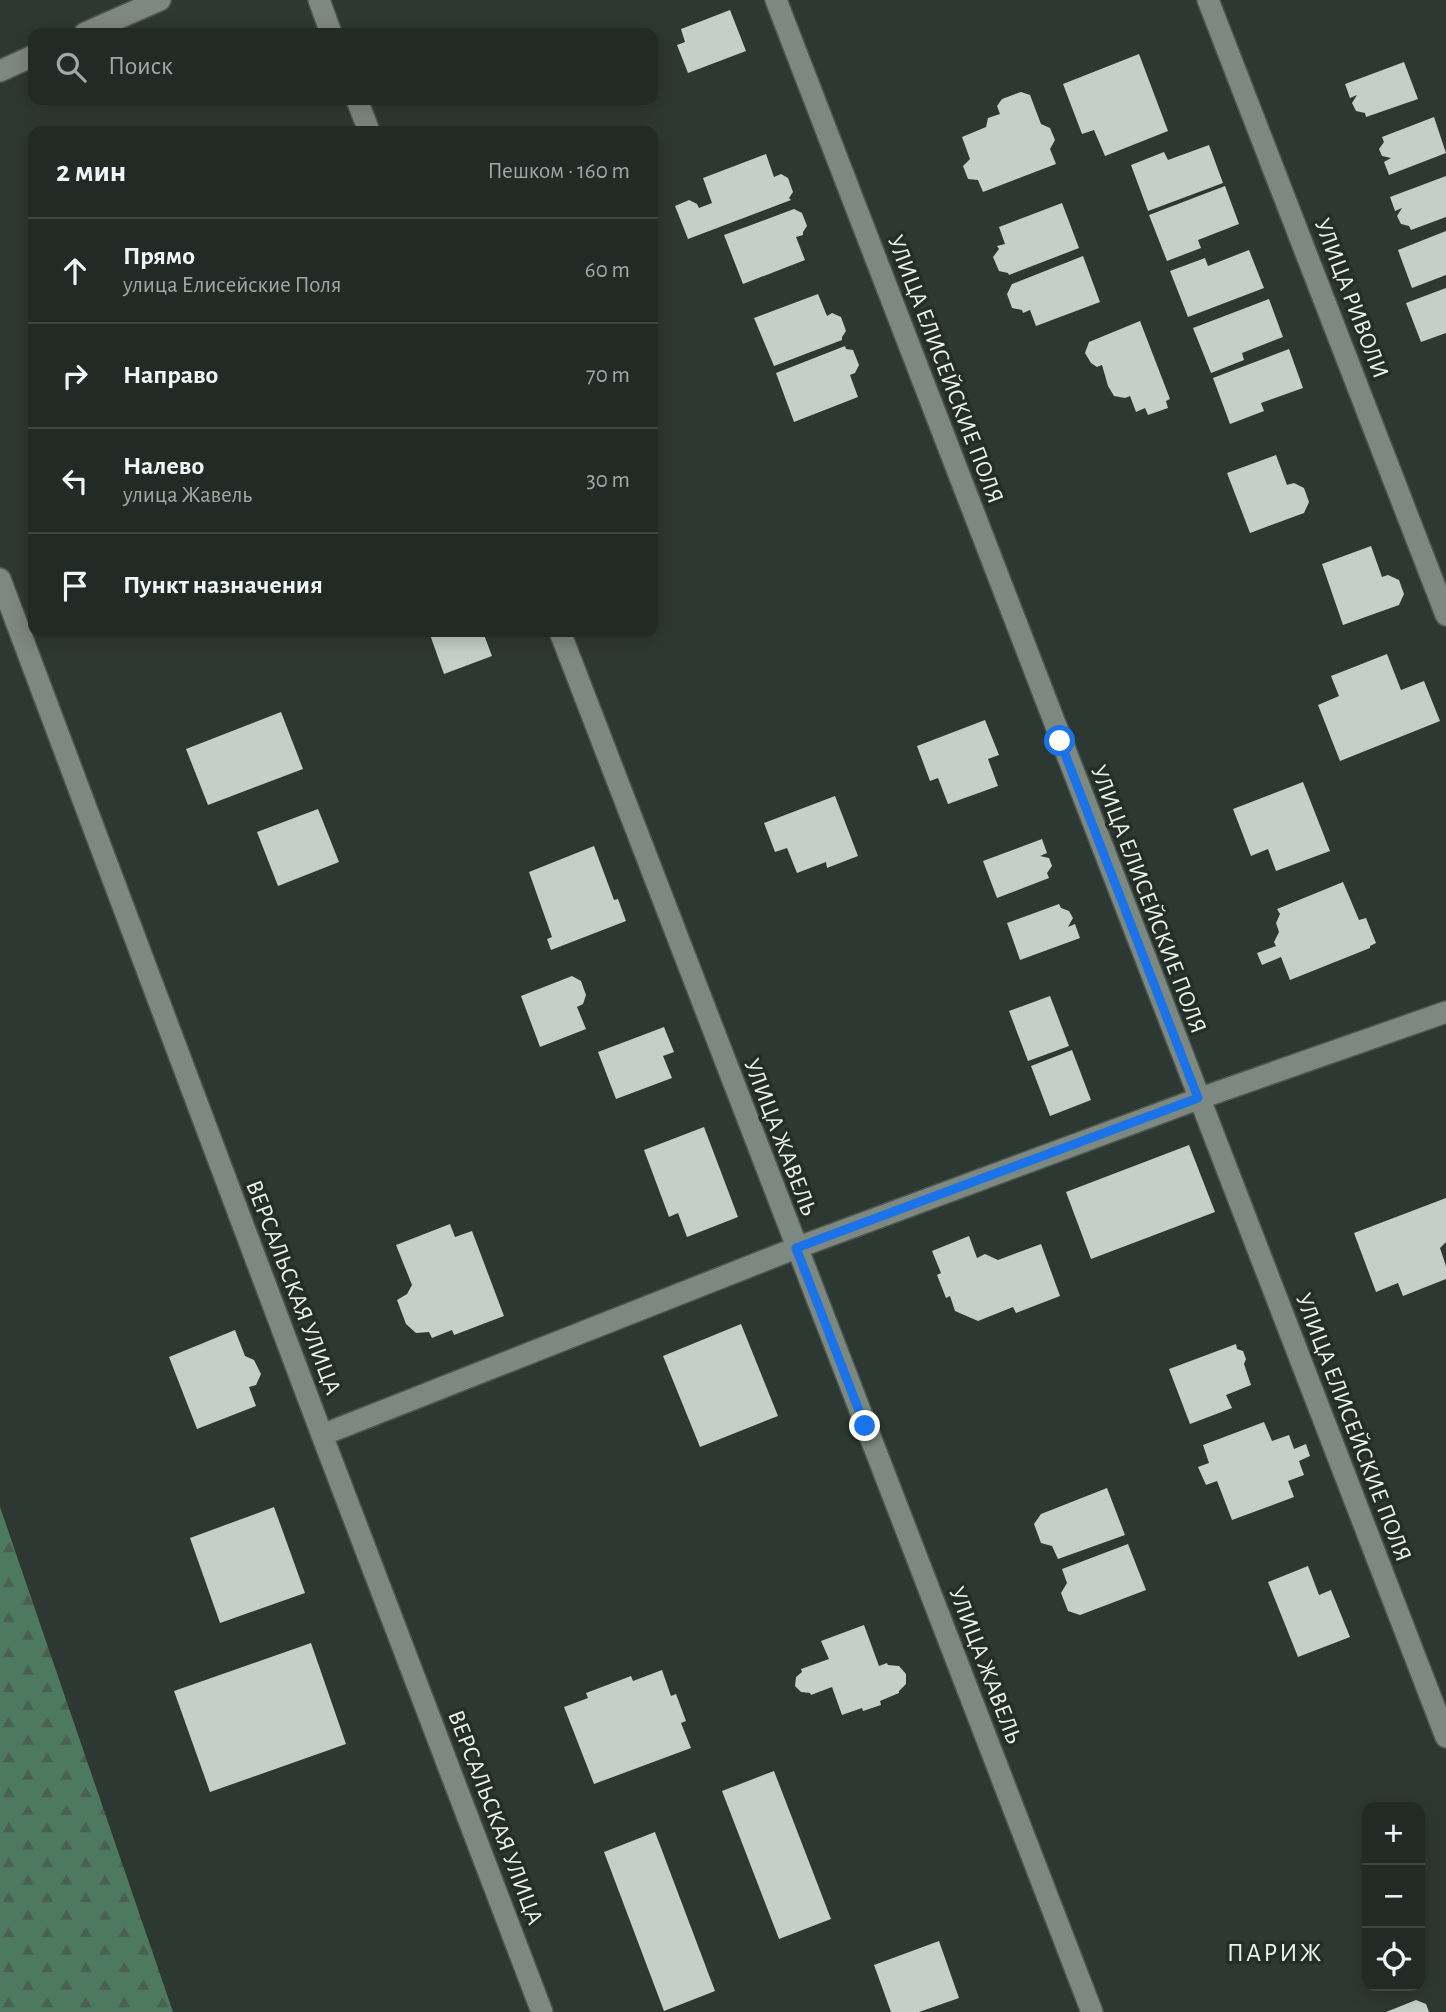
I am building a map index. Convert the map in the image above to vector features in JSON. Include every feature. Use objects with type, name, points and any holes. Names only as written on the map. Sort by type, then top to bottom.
[{"type":"street","points":[[96,28],[160,0]]},
{"type":"street","points":[[319,0],[329,28]]},
{"type":"street","name":"УЛИЦА ЕЛИСЕЙСКИЕ ПОЛЯ","points":[[776,0],[1446,1737]]},
{"type":"street","name":"УЛИЦА РИВОЛИ","points":[[1209,0],[1446,615]]},
{"type":"street","points":[[0,71],[28,58]]},
{"type":"street","points":[[359,105],[367,126]]},
{"type":"street","name":"ВЕРСАЛЬСКАЯ УЛИЦА","points":[[0,579],[542,2012]]},
{"type":"street","name":"УЛИЦА ЖАВЕЛЬ","points":[[562,637],[1091,2012]]},
{"type":"street","points":[[322,1434],[796,1248],[1198,1098],[1446,1012]]},
{"type":"green space","points":[[0,1507],[173,2012],[0,2012]]},
{"type":"building","points":[[730,10],[746,51],[688,73],[677,45],[685,42],[681,29]]},
{"type":"building","points":[[1139,54],[1168,131],[1105,156],[1094,130],[1082,134],[1063,84]]},
{"type":"building","points":[[1404,62],[1418,99],[1366,117],[1365,113],[1356,111],[1352,103],[1357,95],[1350,98],[1345,84]]},
{"type":"building","points":[[1021,92],[1030,95],[1041,124],[1050,128],[1055,140],[1050,149],[1056,164],[983,192],[978,180],[968,179],[963,166],[970,159],[962,137],[986,127],[988,118],[1000,114],[997,106],[1002,99]]},
{"type":"building","points":[[1434,117],[1446,153],[1389,175],[1384,162],[1391,158],[1382,156],[1379,149],[1384,142],[1382,137]]},
{"type":"building","points":[[1209,145],[1223,183],[1148,211],[1131,165],[1164,152],[1168,160]]},
{"type":"building","points":[[766,154],[774,177],[781,174],[788,178],[793,192],[789,198],[791,200],[688,239],[675,206],[689,200],[699,208],[712,203],[703,178]]},
{"type":"building","points":[[1446,176],[1446,217],[1411,230],[1409,226],[1401,224],[1397,216],[1402,208],[1395,211],[1390,197]]},
{"type":"building","points":[[1225,186],[1239,224],[1198,240],[1201,248],[1167,261],[1149,215]]},
{"type":"building","points":[[1062,203],[1079,248],[1009,275],[999,271],[993,257],[999,249],[997,246],[1005,244],[999,227]]},
{"type":"building","points":[[794,209],[802,213],[807,226],[803,235],[796,237],[805,260],[743,284],[724,235]]},
{"type":"building","points":[[1446,231],[1446,275],[1412,288],[1398,250]]},
{"type":"building","points":[[1249,250],[1264,288],[1188,317],[1170,271],[1205,258],[1208,266]]},
{"type":"building","points":[[1083,256],[1100,302],[1036,326],[1030,310],[1023,313],[1022,310],[1012,308],[1007,294],[1012,284]]},
{"type":"building","points":[[1446,288],[1446,333],[1421,342],[1406,303]]},
{"type":"building","points":[[818,294],[827,316],[832,313],[841,317],[846,331],[842,340],[774,366],[754,318]]},
{"type":"building","points":[[1269,299],[1283,337],[1242,353],[1244,360],[1211,373],[1193,328]]},
{"type":"building","points":[[1140,321],[1170,399],[1166,401],[1168,408],[1148,415],[1145,408],[1136,412],[1130,396],[1114,396],[1102,365],[1097,367],[1091,363],[1085,353],[1089,342]]},
{"type":"building","points":[[845,346],[846,349],[853,350],[859,365],[855,373],[850,375],[858,397],[794,422],[776,373]]},
{"type":"building","points":[[1289,349],[1303,388],[1261,403],[1264,411],[1230,424],[1213,378]]},
{"type":"building","points":[[1276,455],[1287,485],[1294,483],[1304,488],[1309,502],[1304,513],[1250,533],[1227,473]]},
{"type":"building","points":[[1371,546],[1382,577],[1388,575],[1399,580],[1404,594],[1399,605],[1343,625],[1322,564]]},
{"type":"building","points":[[431,637],[485,637],[492,656],[444,674]]},
{"type":"building","points":[[1387,654],[1401,690],[1424,681],[1440,721],[1340,761],[1318,705],[1339,696],[1331,676]]},
{"type":"building","points":[[281,712],[303,769],[208,805],[186,749]]},
{"type":"building","points":[[985,720],[999,755],[988,759],[998,786],[948,804],[938,778],[930,781],[917,746]]},
{"type":"building","points":[[1303,782],[1330,851],[1276,871],[1268,849],[1251,856],[1233,809]]},
{"type":"building","points":[[835,796],[858,856],[827,868],[826,862],[797,873],[787,848],[775,852],[764,823]]},
{"type":"building","points":[[318,809],[339,862],[278,886],[257,832]]},
{"type":"building","points":[[1042,839],[1047,853],[1040,856],[1049,858],[1052,866],[1047,873],[1049,878],[997,898],[983,861]]},
{"type":"building","points":[[594,846],[614,900],[618,899],[626,921],[551,950],[547,939],[552,937],[529,872]]},
{"type":"building","points":[[1343,882],[1359,920],[1366,918],[1376,943],[1370,948],[1290,980],[1281,957],[1262,965],[1257,953],[1276,946],[1274,942],[1279,932],[1276,923],[1280,914],[1277,909]]},
{"type":"building","points":[[1059,904],[1061,908],[1069,911],[1073,918],[1068,927],[1075,924],[1080,938],[1020,960],[1007,923]]},
{"type":"building","points":[[572,976],[581,981],[586,995],[583,1004],[577,1007],[586,1029],[540,1047],[521,996]]},
{"type":"building","points":[[1050,996],[1069,1046],[1028,1061],[1009,1011]]},
{"type":"building","points":[[664,1027],[674,1052],[663,1056],[672,1078],[616,1099],[598,1052]]},
{"type":"building","points":[[1072,1050],[1091,1100],[1050,1116],[1031,1066]]},
{"type":"building","points":[[704,1127],[738,1217],[687,1237],[678,1213],[669,1217],[644,1150]]},
{"type":"building","points":[[1189,1145],[1215,1212],[1091,1259],[1066,1192]]},
{"type":"building","points":[[1446,1198],[1446,1242],[1440,1248],[1446,1266],[1446,1279],[1403,1296],[1398,1283],[1376,1292],[1354,1233]]},
{"type":"building","points":[[450,1224],[455,1237],[472,1231],[504,1316],[454,1335],[452,1330],[432,1338],[429,1332],[416,1333],[406,1324],[397,1300],[407,1294],[412,1285],[396,1245]]},
{"type":"building","points":[[969,1236],[977,1258],[985,1254],[998,1260],[1041,1244],[1060,1296],[1016,1313],[1013,1307],[978,1321],[955,1311],[950,1296],[946,1298],[937,1275],[941,1273],[932,1251]]},
{"type":"building","points":[[741,1324],[778,1416],[700,1447],[663,1356]]},
{"type":"building","points":[[235,1330],[245,1356],[254,1360],[261,1374],[256,1385],[249,1387],[256,1406],[197,1429],[169,1357]]},
{"type":"building","points":[[1236,1344],[1246,1359],[1244,1364],[1251,1385],[1226,1395],[1232,1408],[1190,1424],[1169,1369]]},
{"type":"building","points":[[1264,1422],[1272,1441],[1289,1435],[1294,1449],[1306,1444],[1310,1456],[1299,1461],[1304,1475],[1288,1481],[1294,1497],[1232,1520],[1217,1481],[1206,1485],[1198,1467],[1209,1463],[1203,1445]]},
{"type":"building","points":[[1107,1488],[1125,1535],[1058,1559],[1052,1546],[1041,1543],[1034,1524],[1041,1514]]},
{"type":"building","points":[[274,1507],[305,1593],[220,1623],[190,1538]]},
{"type":"building","points":[[1128,1544],[1146,1590],[1080,1615],[1068,1611],[1061,1593],[1067,1583],[1062,1569]]},
{"type":"building","points":[[1308,1566],[1319,1595],[1331,1590],[1350,1637],[1298,1657],[1268,1582]]},
{"type":"building","points":[[864,1625],[879,1666],[887,1663],[899,1666],[906,1674],[906,1684],[899,1693],[880,1701],[881,1705],[842,1715],[832,1687],[811,1695],[801,1692],[795,1686],[796,1677],[802,1672],[801,1669],[829,1659],[821,1641]]},
{"type":"building","points":[[311,1643],[346,1744],[210,1792],[174,1691]]},
{"type":"building","points":[[662,1670],[671,1696],[676,1694],[686,1721],[681,1723],[691,1748],[594,1784],[564,1707],[588,1698],[586,1693],[631,1676],[633,1681]]},
{"type":"building","points":[[774,1771],[831,1919],[779,1939],[722,1791]]},
{"type":"building","points":[[655,1832],[715,1991],[664,2011],[604,1852]]},
{"type":"building","points":[[939,1941],[959,1998],[919,2012],[891,2012],[874,1965]]},
{"type":"building","points":[[1416,2000],[1426,2004],[1429,2012],[1386,2012]]},
{"type":"district","name":"ПАРИЖ","points":[[1275,1952]]},
{"type":"route","points":[[865,1426],[796,1248],[1198,1098],[1060,741]]}]
